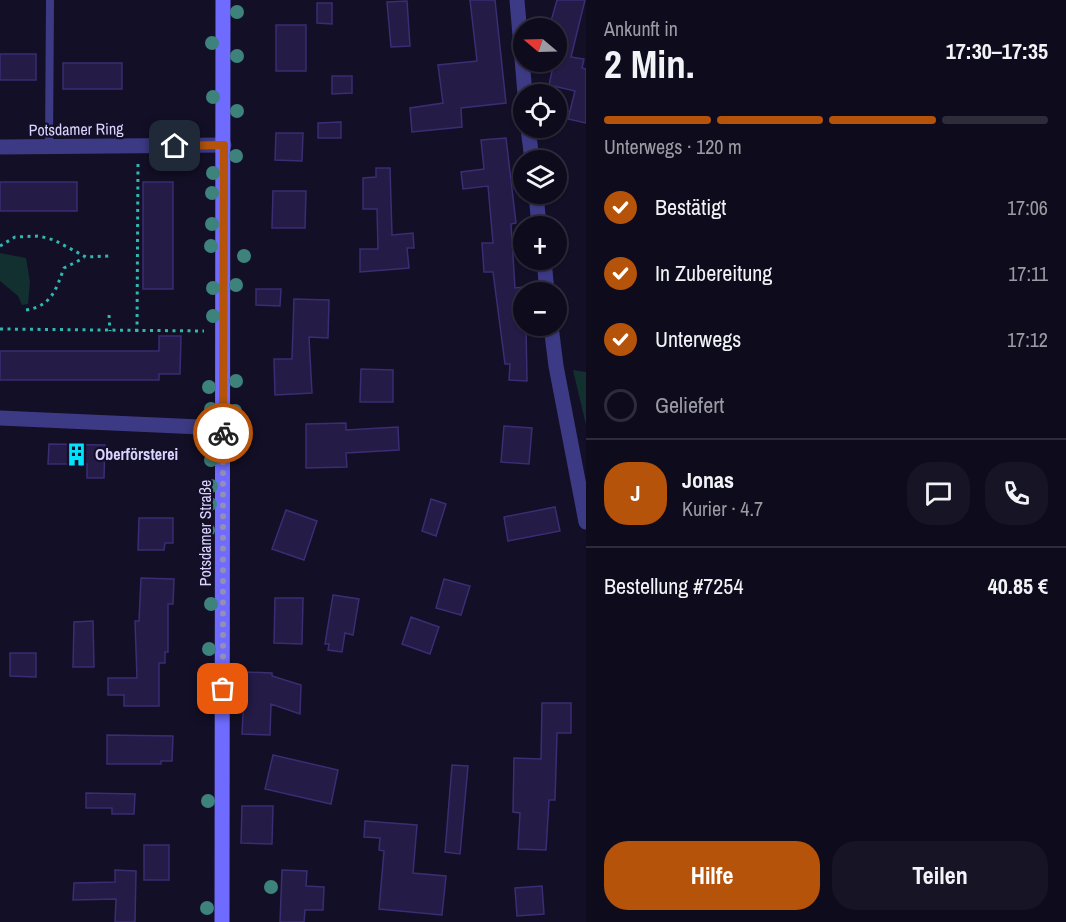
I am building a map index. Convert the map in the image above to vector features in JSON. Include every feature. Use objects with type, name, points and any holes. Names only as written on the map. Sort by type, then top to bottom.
[{"type":"main road","name":"Potsdamer Straße","points":[[222,922],[223,0]]},
{"type":"street","points":[[517,0],[524,84]]},
{"type":"street","name":"Potsdamer Ring","points":[[0,147],[224,145]]},
{"type":"street","points":[[552,336],[586,522]]},
{"type":"street","points":[[0,418],[223,428]]},
{"type":"lane","points":[[50,0],[50,147]]},
{"type":"path","points":[[137,332],[138,146]]},
{"type":"path","points":[[0,246],[15,237],[39,236],[54,240],[86,257]]},
{"type":"path","points":[[26,310],[43,305],[55,291],[64,268],[86,257],[109,256]]},
{"type":"path","points":[[109,315],[110,332]]},
{"type":"path","points":[[0,329],[110,332],[204,331]]},
{"type":"green space","points":[[0,253],[26,258],[30,282],[28,304],[22,305],[18,296],[0,281]]},
{"type":"green space","points":[[573,370],[586,372],[586,425]]},
{"type":"building","points":[[470,0],[495,0],[506,103],[461,108],[462,127],[412,132],[410,108],[443,103],[438,65],[477,61]]},
{"type":"building","points":[[557,0],[585,0],[571,57],[584,59],[582,68],[586,69],[586,123],[568,119],[575,91],[567,89],[567,84],[549,84],[552,72],[567,72],[567,18],[552,18]]},
{"type":"building","points":[[407,1],[410,46],[391,47],[387,2]]},
{"type":"building","points":[[317,3],[332,3],[332,24],[317,23]]},
{"type":"building","points":[[276,25],[306,25],[306,71],[276,71]]},
{"type":"building","points":[[0,54],[36,54],[36,80],[0,80]]},
{"type":"building","points":[[63,63],[122,63],[122,89],[63,89]]},
{"type":"building","points":[[332,76],[352,76],[352,93],[332,94]]},
{"type":"building","points":[[341,122],[341,138],[318,138],[318,123]]},
{"type":"building","points":[[276,133],[303,133],[302,161],[275,160]]},
{"type":"building","points":[[506,138],[515,216],[513,216],[513,224],[511,224],[515,282],[513,336],[526,336],[527,381],[509,380],[510,364],[505,364],[493,272],[484,272],[482,243],[493,243],[488,186],[463,189],[461,172],[484,169],[481,140]]},
{"type":"building","points":[[376,168],[390,168],[392,235],[413,233],[414,248],[407,248],[409,268],[360,272],[360,249],[378,249],[377,209],[363,209],[363,178],[376,177]]},
{"type":"building","points":[[0,182],[77,182],[77,211],[0,211]]},
{"type":"building","points":[[143,182],[173,182],[173,289],[143,289]]},
{"type":"building","points":[[273,191],[306,191],[305,228],[272,228]]},
{"type":"building","points":[[256,289],[281,289],[280,306],[256,305]]},
{"type":"building","points":[[294,299],[329,300],[328,338],[309,337],[312,393],[275,395],[274,359],[292,359]]},
{"type":"building","points":[[159,336],[181,336],[180,374],[159,374],[159,380],[0,380],[0,351],[159,351]]},
{"type":"building","points":[[361,369],[393,370],[393,402],[360,402]]},
{"type":"building","points":[[346,423],[346,430],[398,427],[399,450],[346,453],[347,467],[306,468],[306,424]]},
{"type":"building","points":[[504,426],[532,428],[529,464],[501,462]]},
{"type":"building","name":"Oberförsterei","points":[[49,444],[105,445],[104,478],[87,478],[87,464],[48,464]]},
{"type":"building","points":[[431,499],[446,504],[436,536],[422,531]]},
{"type":"building","points":[[555,507],[560,531],[508,541],[504,517]]},
{"type":"building","points":[[286,510],[317,521],[304,560],[272,549]]},
{"type":"building","points":[[139,518],[173,518],[173,543],[165,543],[164,550],[138,550]]},
{"type":"building","points":[[141,578],[174,579],[173,604],[168,604],[168,652],[165,652],[165,663],[159,663],[159,706],[124,706],[124,695],[108,695],[108,678],[137,678],[135,621],[139,621]]},
{"type":"building","points":[[444,579],[470,586],[461,615],[436,608]]},
{"type":"building","points":[[333,595],[359,599],[353,635],[345,633],[342,652],[328,650],[329,644],[325,644]]},
{"type":"building","points":[[275,598],[303,598],[302,644],[274,643]]},
{"type":"building","points":[[411,617],[439,627],[430,654],[402,644]]},
{"type":"building","points":[[93,621],[94,667],[73,667],[74,622]]},
{"type":"building","points":[[10,653],[36,653],[36,677],[10,676]]},
{"type":"building","points":[[245,672],[272,673],[272,676],[301,685],[300,714],[271,704],[270,735],[242,734]]},
{"type":"building","points":[[542,703],[571,703],[571,733],[557,733],[555,800],[549,800],[546,850],[518,849],[520,813],[513,812],[514,758],[541,759]]},
{"type":"building","points":[[107,735],[173,736],[172,761],[161,761],[161,764],[107,764]]},
{"type":"building","points":[[273,755],[338,770],[331,804],[265,789]]},
{"type":"building","points":[[452,765],[468,766],[460,854],[445,852]]},
{"type":"building","points":[[86,793],[135,794],[134,814],[112,814],[112,808],[86,808]]},
{"type":"building","points":[[242,806],[273,806],[272,844],[241,843]]},
{"type":"building","points":[[365,821],[417,825],[413,873],[446,876],[442,915],[379,909],[384,851],[379,850],[380,838],[364,837]]},
{"type":"building","points":[[144,845],[169,845],[169,880],[144,880]]},
{"type":"building","points":[[115,870],[136,871],[135,922],[115,922],[116,899],[73,900],[74,883],[115,882]]},
{"type":"building","points":[[282,870],[307,871],[306,886],[324,887],[323,910],[305,910],[304,922],[280,922]]},
{"type":"building","points":[[542,886],[544,914],[517,916],[515,888]]},
{"type":"way so far","points":[[223,433],[223,689]]},
{"type":"place","name":"Oberförsterei","points":[[77,454]]},
{"type":"route","points":[[175,146],[224,145],[223,433]]}]
